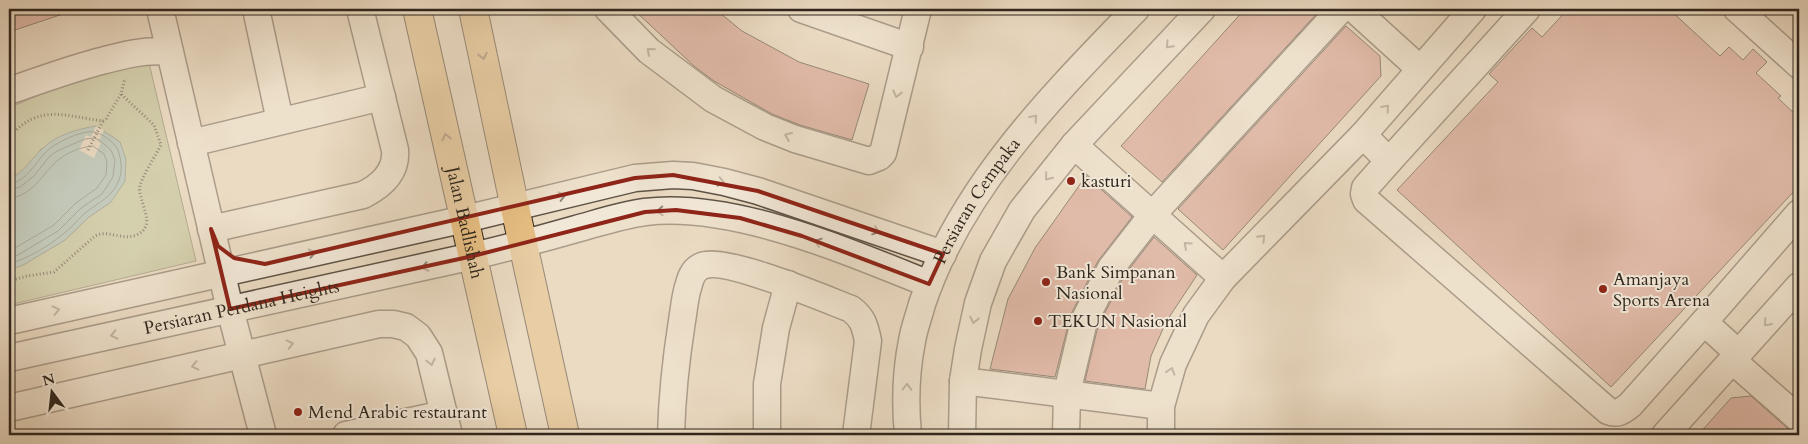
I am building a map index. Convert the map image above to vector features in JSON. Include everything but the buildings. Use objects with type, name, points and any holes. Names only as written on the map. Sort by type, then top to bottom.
[{"type":"main road","name":"Jalan Badlishah","points":[[417,9],[513,435]]},
{"type":"main road","points":[[473,9],[514,208],[565,435]]},
{"type":"street","points":[[160,9],[230,309],[263,435]]},
{"type":"street","points":[[256,9],[280,121]]},
{"type":"street","points":[[211,228],[363,195],[375,189],[384,181],[396,161],[396,150],[360,9]]},
{"type":"street","points":[[608,9],[649,51],[713,100],[787,136],[864,161],[874,160],[883,153],[918,9]]},
{"type":"street","points":[[801,9],[910,47]]},
{"type":"street","points":[[962,435],[963,381],[968,349],[978,303],[993,261],[1022,210],[1074,145],[1202,9]]},
{"type":"street","points":[[1066,435],[1067,393],[1084,321],[1111,268],[1153,214],[1341,9]]},
{"type":"street","points":[[1354,9],[1420,69]]},
{"type":"street","points":[[1161,435],[1161,406],[1173,364],[1196,315],[1223,278],[1363,135],[1473,9]]},
{"type":"street","points":[[1527,9],[1365,188],[1364,194],[1366,200],[1608,411],[1615,414],[1630,405],[1799,213]]},
{"type":"street","points":[[1738,9],[1799,65]]},
{"type":"street","name":"Persiaran Cempaka","points":[[908,435],[907,387],[911,346],[929,284],[943,254],[960,221],[986,180],[1013,144],[1121,15]]},
{"type":"street","points":[[9,91],[131,53],[154,50],[170,52]]},
{"type":"street","points":[[192,143],[382,97]]},
{"type":"street","points":[[1363,135],[1389,161]]},
{"type":"street","points":[[1074,145],[1223,278]]},
{"type":"street","name":"Persiaran Perdana Heights","points":[[9,321],[514,208],[635,178],[673,175],[693,176],[758,191],[943,254]]},
{"type":"street","name":"Persiaran Perdana Heights","points":[[9,358],[473,256],[645,212],[676,210],[740,218],[875,262],[929,284]]},
{"type":"street","points":[[211,228],[218,246],[234,258],[254,264],[265,264]]},
{"type":"street","points":[[671,435],[675,366],[688,285],[694,270],[702,265],[712,264],[737,269],[788,284],[851,309],[859,316],[865,325],[868,340],[856,435]]},
{"type":"street","points":[[767,435],[767,384],[776,328],[788,284]]},
{"type":"street","points":[[1665,435],[1799,286]]},
{"type":"street","points":[[1704,322],[1736,358],[1799,419]]},
{"type":"street","points":[[9,408],[380,324],[393,324],[406,328],[418,336],[429,353],[446,425],[346,435]]},
{"type":"street","points":[[963,381],[1161,406]]},
{"type":"path","points":[[88,150],[103,121],[122,94],[131,53]]},
{"type":"path","points":[[9,281],[54,272],[100,233],[129,237],[142,231],[146,224],[146,216],[140,186],[161,145],[154,125],[122,94]]},
{"type":"path","points":[[9,137],[27,121],[44,114],[103,121]]},
{"type":"highlighted area","points":[[673,175],[758,191],[943,254],[929,284],[802,236],[740,218],[676,210],[645,212],[473,256],[230,309],[211,229],[218,246],[234,258],[265,264],[635,178]]},
{"type":"green space","points":[[149,63],[196,261],[9,305],[9,270],[23,265],[65,240],[89,217],[111,202],[120,142],[96,126],[41,149],[28,167],[9,180],[9,108],[69,82]]},
{"type":"water","points":[[96,126],[120,142],[126,159],[125,181],[111,202],[89,217],[65,240],[23,265],[9,270],[9,180],[20,172],[49,143],[61,136]]},
{"type":"pier","points":[[96,126],[104,130],[98,142],[101,143],[94,158],[79,150],[86,135],[91,137]]},
{"type":"place","name":"kasturi","points":[[1071,181]]},
{"type":"place","name":"Bank Simpanan Nasional","points":[[1046,282]]},
{"type":"place","name":"Amanjaya Sports Arena","points":[[1603,289]]},
{"type":"place","name":"TEKUN Nasional","points":[[1038,321]]},
{"type":"place","name":"Mend Arabic restaurant","points":[[298,412]]}]
